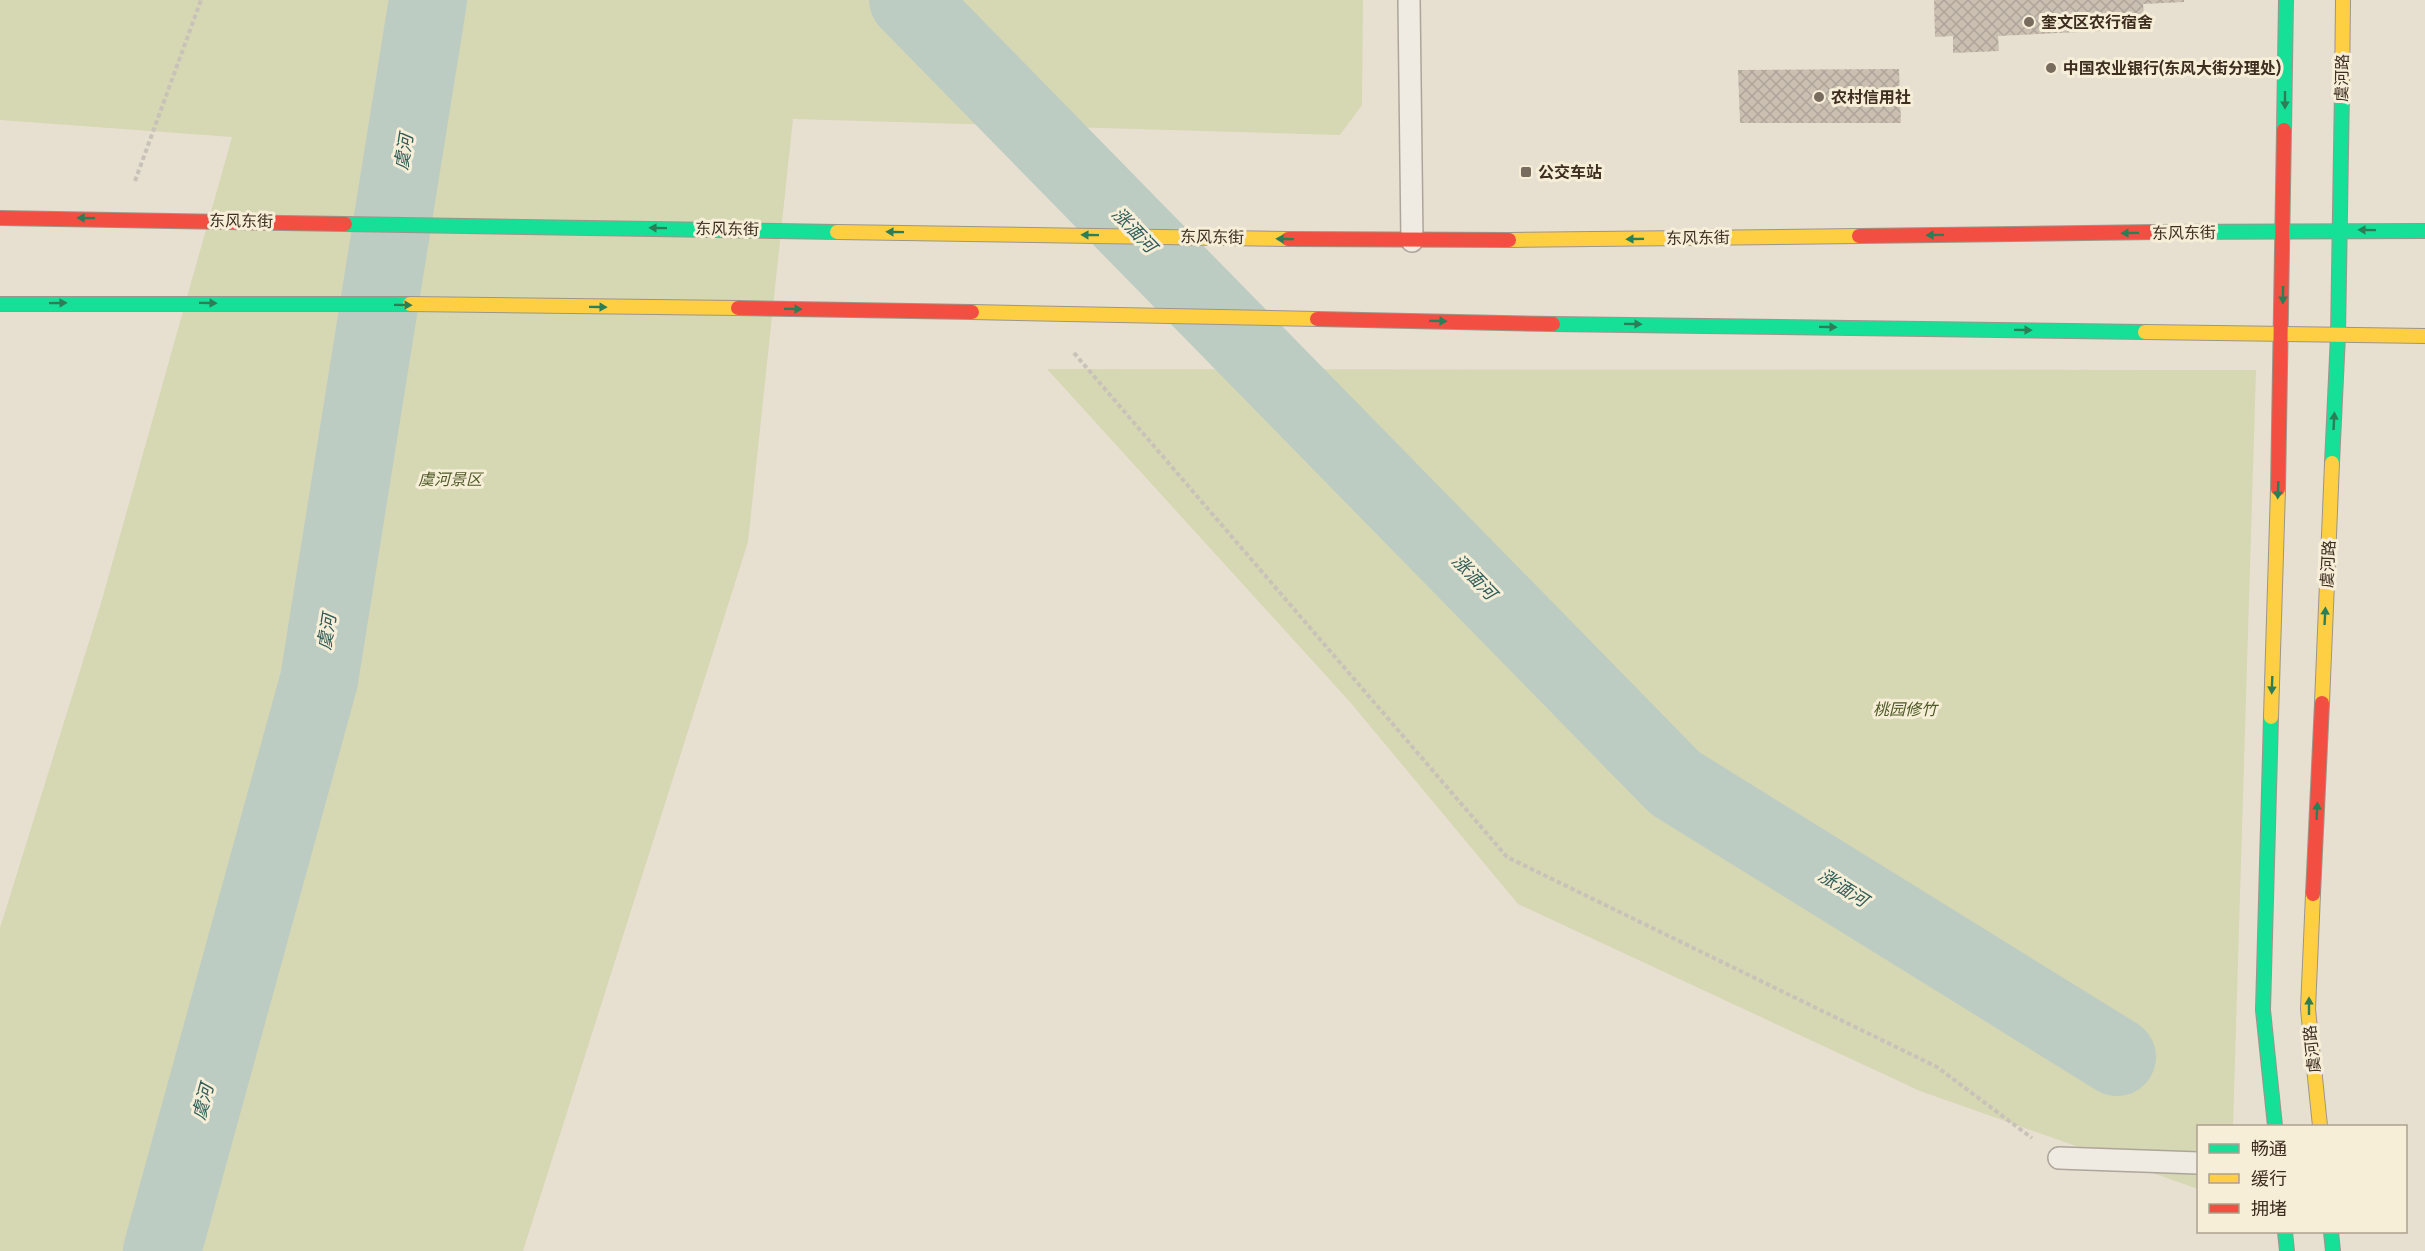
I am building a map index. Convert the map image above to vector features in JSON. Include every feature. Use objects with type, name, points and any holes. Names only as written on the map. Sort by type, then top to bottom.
[{"type":"main road","points":[[2275,1125],[2263,1011],[2282,334],[2286,0]]},
{"type":"main road","name":"虞河路","points":[[2320,1125],[2308,1009],[2338,335],[2343,0]]},
{"type":"main road","name":"东风东街","points":[[0,218],[1412,241],[2339,230],[2425,231]]},
{"type":"main road","points":[[0,304],[150,302],[1038,312],[1379,321],[2425,336]]},
{"type":"main road","points":[[2286,1233],[2288,1251]]},
{"type":"main road","points":[[2331,1233],[2333,1251]]},
{"type":"lane","points":[[1409,0],[1412,241]]},
{"type":"lane","points":[[2059,1158],[2197,1162]]},
{"type":"path","points":[[121,219],[201,0]]},
{"type":"path","points":[[1038,312],[1507,857],[1936,1067],[2059,1158]]},
{"type":"green space","name":"虞河景区","points":[[0,0],[1363,0],[1362,105],[1340,135],[793,119],[748,542],[523,1251],[0,1251],[0,928],[101,603],[232,137],[0,120]]},
{"type":"green space","name":"桃园修竹","points":[[1047,369],[2256,370],[2233,1125],[2197,1125],[2197,1189],[1920,1091],[1518,904],[1350,702]]},
{"type":"building","name":"奎文区农行宿舍","points":[[1934,0],[2184,0],[2184,2],[2143,4],[2144,14],[2123,14],[2123,30],[1998,36],[1999,51],[1953,53],[1953,36],[1935,37]]},
{"type":"building","name":"农村信用社","points":[[1899,69],[1901,123],[1740,123],[1738,70]]},
{"type":"waterway","name":"虞河","points":[[162,1251],[319,680],[428,0]]},
{"type":"waterway","name":"涨湎河","points":[[908,0],[1675,783],[2117,1057]]},
{"type":"traffic: fast","points":[[2284,130],[2286,0]]},
{"type":"traffic: fast","points":[[2332,463],[2338,335],[2342,90]]},
{"type":"traffic: fast","points":[[345,224],[837,232]]},
{"type":"traffic: fast","points":[[2156,232],[2425,231]]},
{"type":"traffic: fast","points":[[0,304],[410,304]]},
{"type":"traffic: fast","points":[[1553,324],[2145,332]]},
{"type":"traffic: fast","points":[[2271,717],[2263,1010],[2275,1125]]},
{"type":"traffic: fast","points":[[2285,1233],[2287,1251]]},
{"type":"traffic: fast","points":[[2331,1233],[2333,1251]]},
{"type":"traffic: slow","points":[[2342,90],[2343,0]]},
{"type":"traffic: slow","points":[[837,232],[1288,239]]},
{"type":"traffic: slow","points":[[1509,240],[1859,236]]},
{"type":"traffic: slow","points":[[410,304],[738,308]]},
{"type":"traffic: slow","points":[[972,312],[1317,319]]},
{"type":"traffic: slow","points":[[2145,332],[2425,336]]},
{"type":"traffic: slow","points":[[2322,703],[2332,463]]},
{"type":"traffic: slow","points":[[2271,717],[2278,489]]},
{"type":"traffic: slow","points":[[2313,894],[2308,1009],[2320,1125]]},
{"type":"traffic: jam","points":[[2278,489],[2284,130]]},
{"type":"traffic: jam","points":[[0,218],[345,224]]},
{"type":"traffic: jam","points":[[1859,236],[2156,232]]},
{"type":"traffic: jam","points":[[1288,239],[1509,240]]},
{"type":"traffic: jam","points":[[738,308],[972,312]]},
{"type":"traffic: jam","points":[[1317,319],[1553,324]]},
{"type":"traffic: jam","points":[[2313,894],[2322,703]]},
{"type":"place","name":"奎文区农行宿舍","points":[[2029,22]]},
{"type":"place","name":"中国农业银行(东风大街分理处)","points":[[2051,68]]},
{"type":"place","name":"农村信用社","points":[[1819,97]]},
{"type":"place","name":"公交车站","points":[[1526,172]]}]
